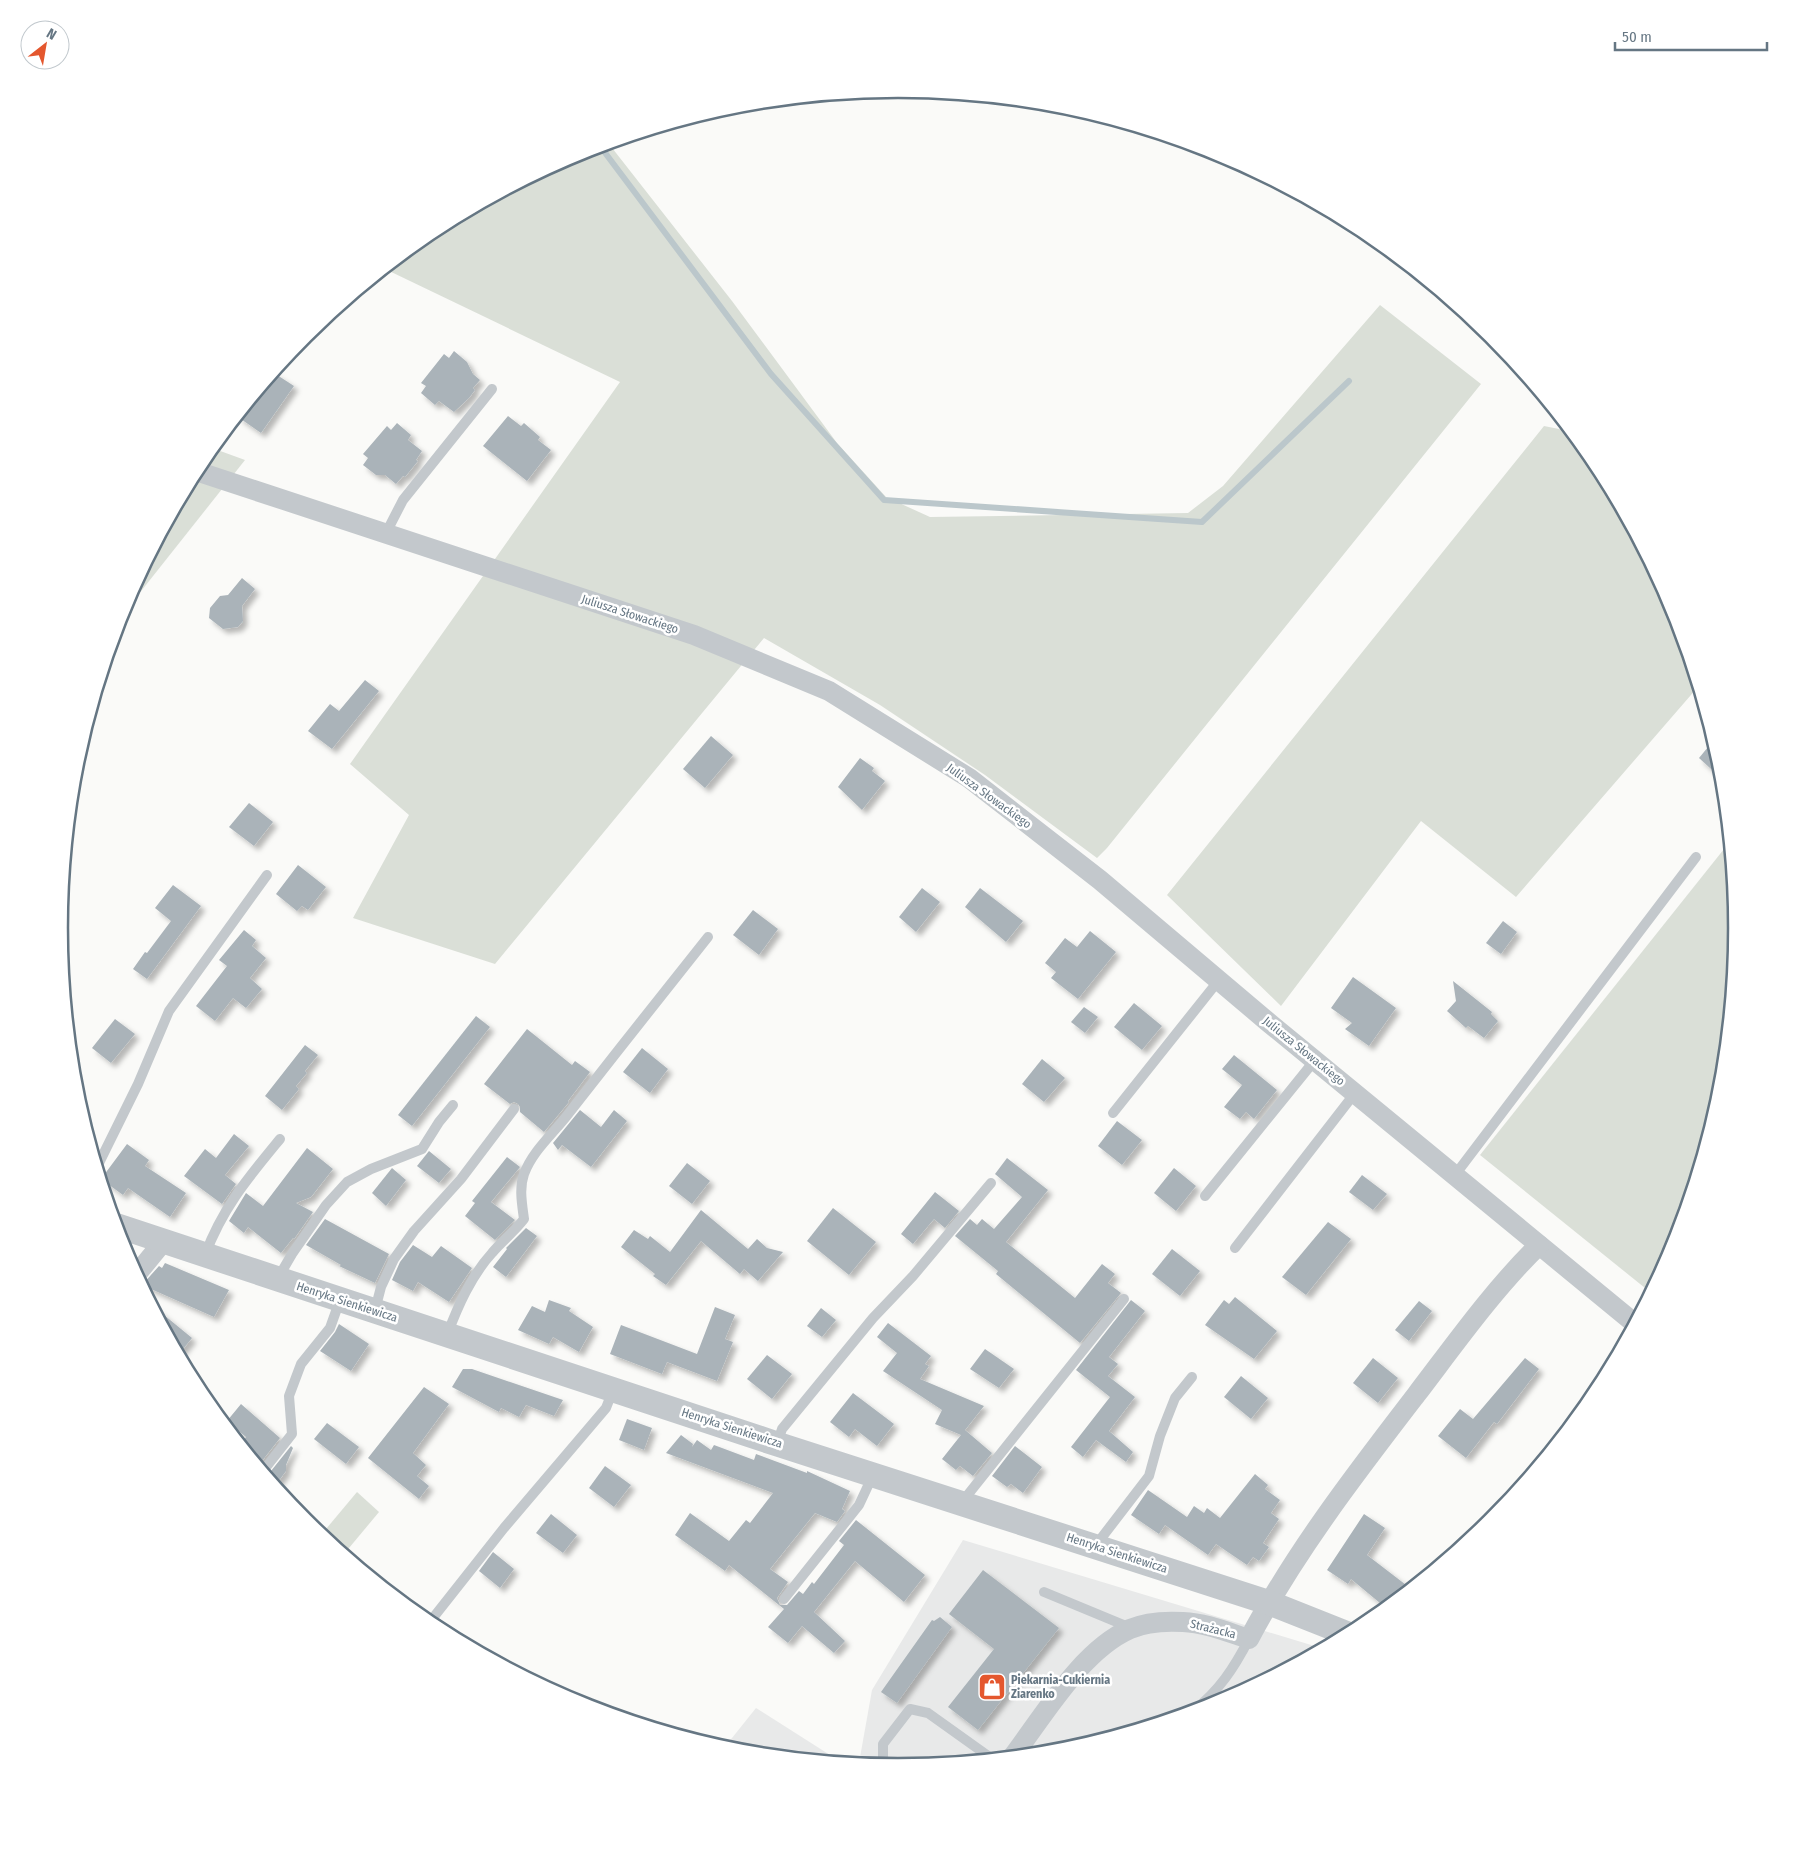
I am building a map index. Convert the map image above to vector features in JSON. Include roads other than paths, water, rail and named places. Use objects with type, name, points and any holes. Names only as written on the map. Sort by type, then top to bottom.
[{"type":"street","name":"Juliusza Słowackiego","points":[[203,473],[694,635],[829,691],[969,778],[1100,880],[1629,1319]]},
{"type":"street","name":"Henryka Sienkiewicza","points":[[124,1228],[777,1444],[962,1502],[1270,1603],[1339,1631]]},
{"type":"street","points":[[141,1269],[163,1242]]},
{"type":"street","name":"Strażacka","points":[[1018,1749],[1081,1667],[1114,1637],[1132,1628],[1163,1621],[1184,1622],[1208,1626],[1249,1639],[1286,1573],[1373,1451],[1484,1306],[1539,1245]]},
{"type":"lane","points":[[386,534],[403,500],[492,390]]},
{"type":"lane","points":[[1455,1175],[1696,857]]},
{"type":"lane","points":[[101,1158],[138,1084],[169,1011],[267,874]]},
{"type":"lane","points":[[447,1335],[458,1306],[476,1276],[491,1254],[512,1234],[524,1219],[520,1197],[524,1174],[537,1151],[568,1115],[604,1067],[708,938]]},
{"type":"lane","points":[[1114,1113],[1219,980]]},
{"type":"lane","points":[[1205,1196],[1315,1060]]},
{"type":"lane","points":[[1235,1248],[1355,1093]]},
{"type":"lane","points":[[278,1279],[292,1254],[326,1205],[347,1182],[371,1169],[422,1149],[439,1122],[453,1105]]},
{"type":"lane","points":[[374,1311],[381,1287],[394,1259],[414,1231],[461,1179],[514,1109]]},
{"type":"lane","points":[[204,1256],[216,1227],[232,1200],[280,1139]]},
{"type":"lane","points":[[777,1444],[782,1429],[873,1318],[913,1276],[991,1184]]},
{"type":"lane","points":[[962,1502],[1124,1299]]},
{"type":"lane","points":[[266,1467],[292,1434],[289,1396],[301,1364],[330,1328],[340,1300]]},
{"type":"lane","points":[[1096,1546],[1149,1476],[1160,1436],[1175,1398],[1192,1377]]},
{"type":"lane","points":[[433,1617],[504,1528],[606,1408],[613,1389]]},
{"type":"lane","points":[[784,1599],[859,1505],[873,1474]]},
{"type":"lane","points":[[1044,1592],[1132,1628]]},
{"type":"lane","points":[[1210,1697],[1222,1684],[1235,1665],[1249,1639]]},
{"type":"lane","points":[[883,1758],[883,1744],[910,1709],[928,1713],[985,1753]]},
{"type":"waterway","points":[[605,153],[771,374],[884,500],[1202,522],[1349,381]]},
{"type":"place","name":"Piekarnia-Cukiernia Ziarenko","points":[[992,1687]]}]
